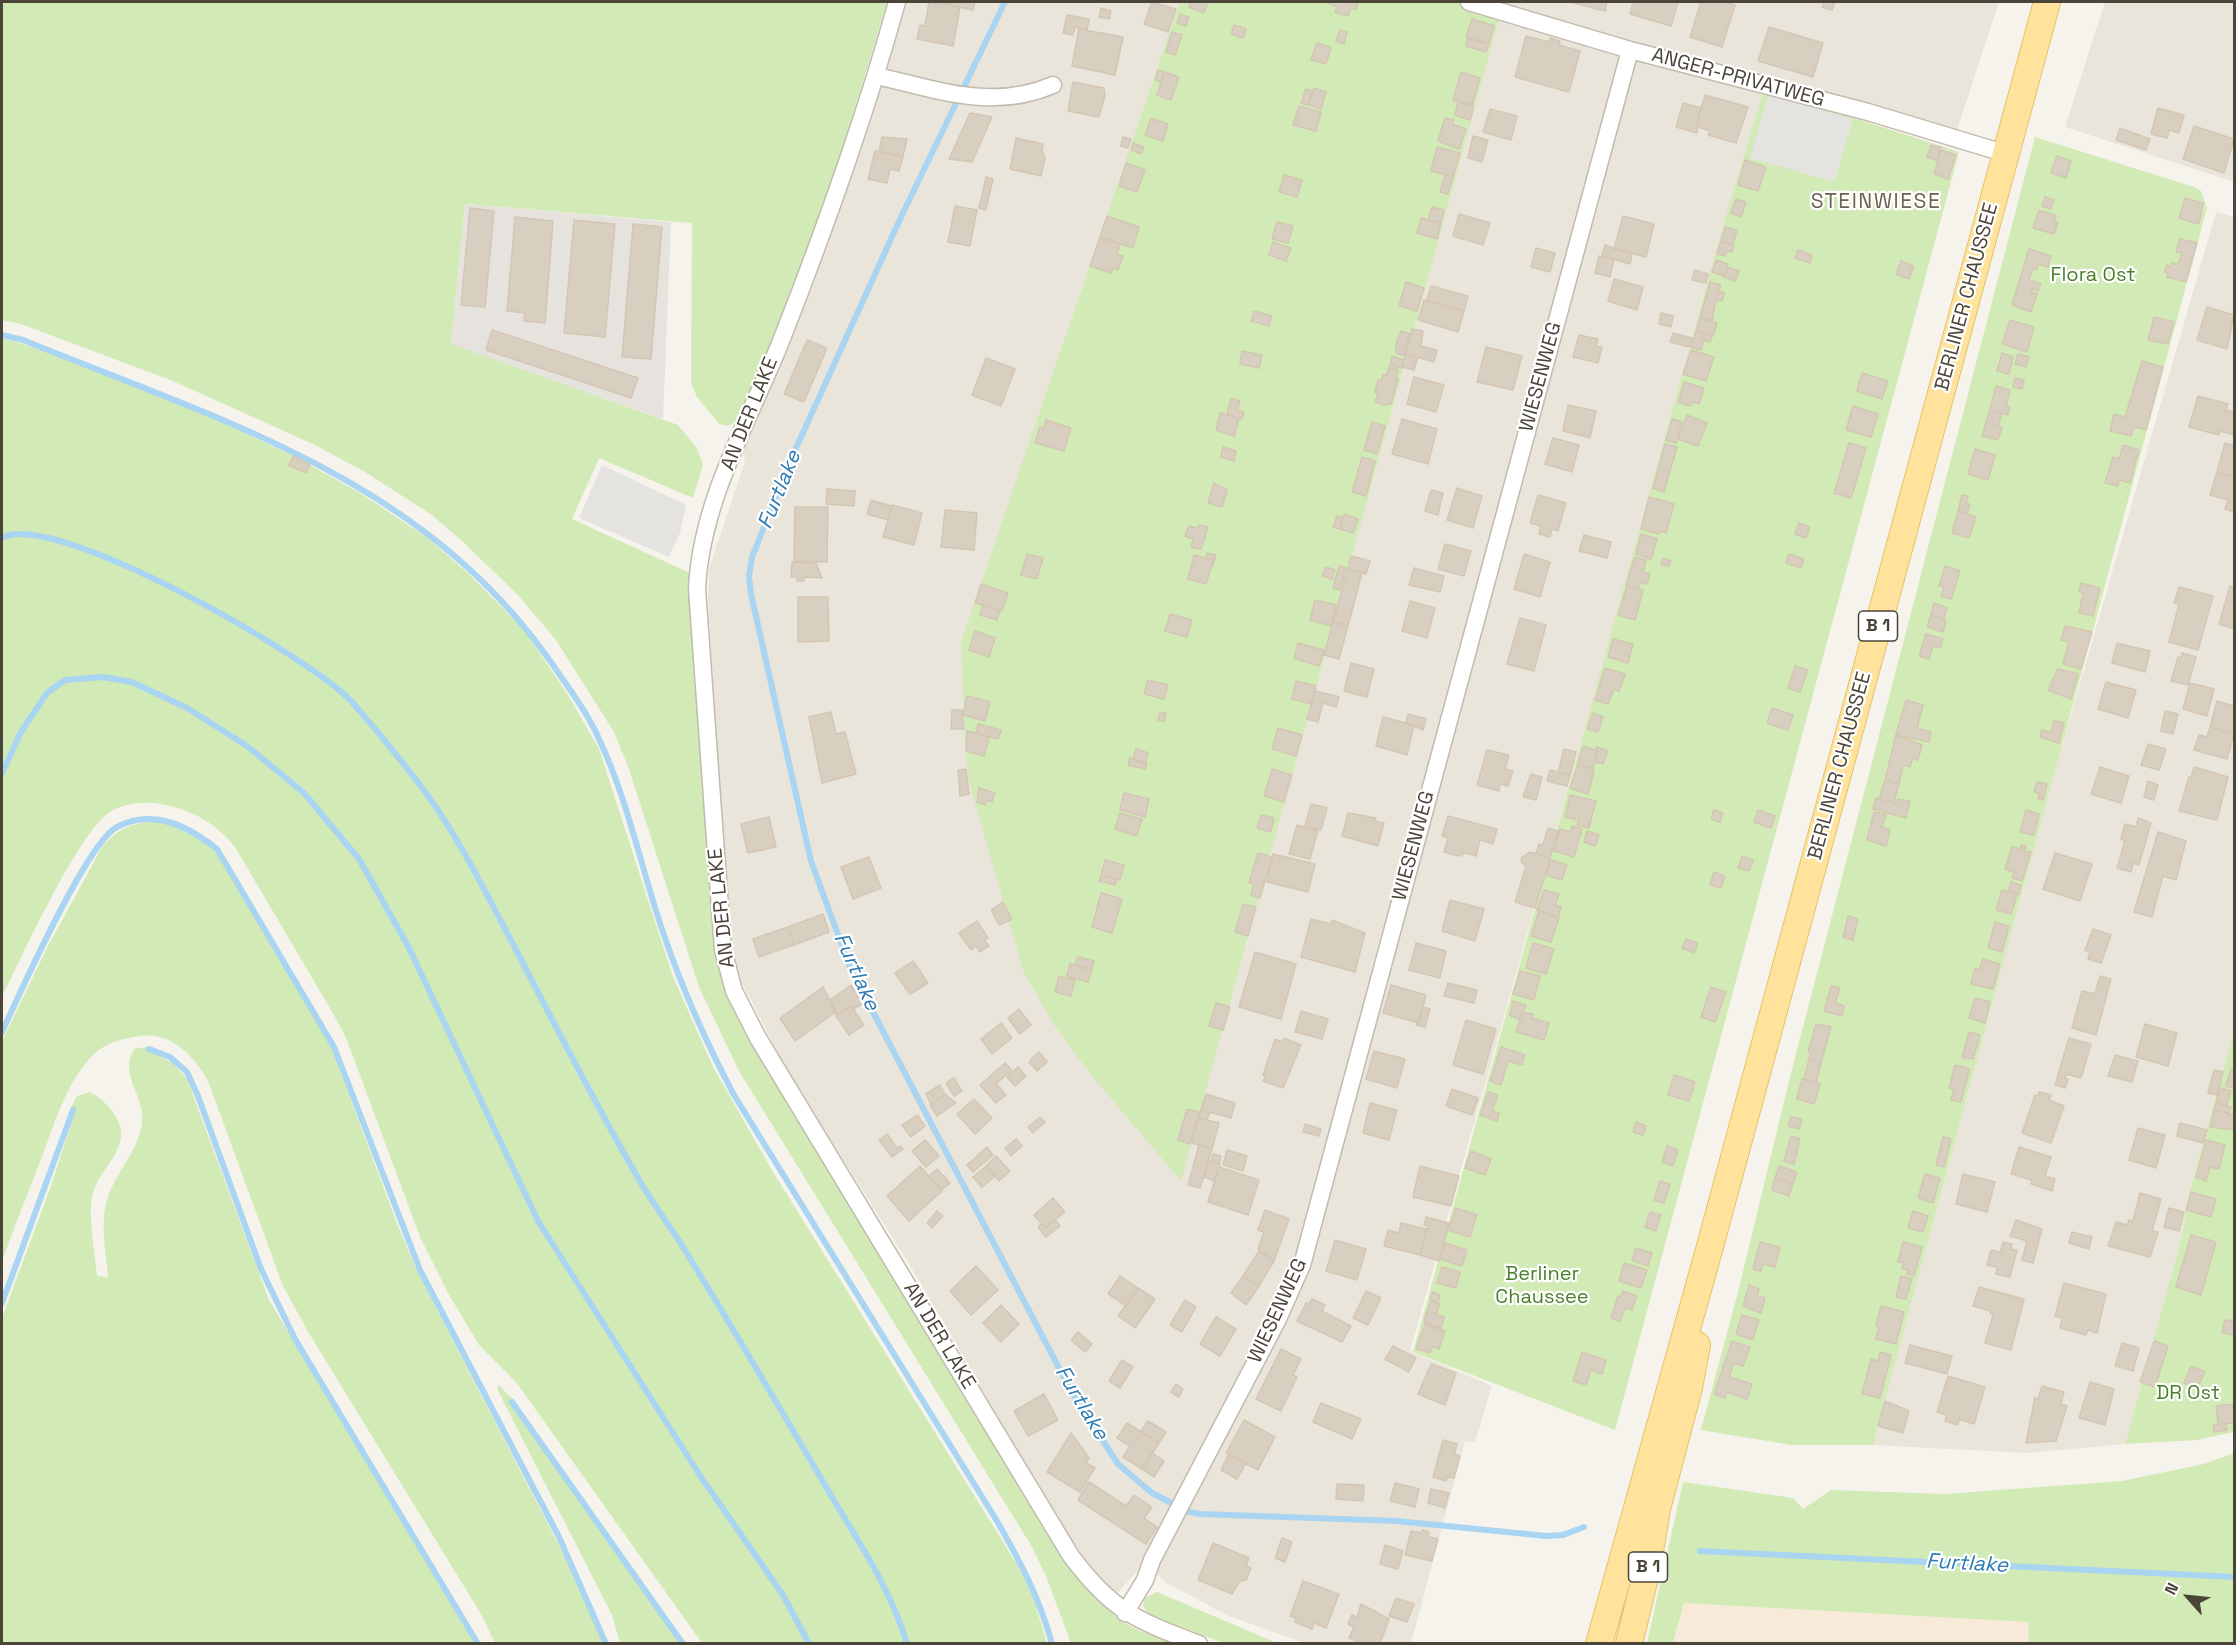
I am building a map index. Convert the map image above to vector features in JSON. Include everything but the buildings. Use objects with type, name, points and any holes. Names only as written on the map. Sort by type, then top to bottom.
[{"type":"main road","name":"BERLINER CHAUSSEE","points":[[1599,1644],[1698,1288],[2047,2]]},
{"type":"main road","name":"BERLINER CHAUSSEE","points":[[1629,1644],[1647,1569],[1657,1509],[1695,1356],[1698,1288]]},
{"type":"street","name":"AN DER LAKE","points":[[897,2],[876,76],[827,223],[771,364],[731,456],[700,554],[697,589],[723,950],[734,991],[758,1038],[924,1309],[1054,1529],[1084,1573],[1125,1613],[1199,1644]]},
{"type":"street","name":"ANGER-PRIVATWEG","points":[[1469,2],[1630,50],[1868,112],[2007,154]]},
{"type":"street","name":"WIESENWEG","points":[[1125,1613],[1145,1580],[1152,1560],[1278,1319],[1307,1249],[1367,1017],[1630,50]]},
{"type":"street","points":[[876,76],[973,96],[1010,99],[1031,95],[1053,85]]},
{"type":"shaded area","points":[[887,2],[1999,2],[1957,130],[1768,76],[1410,1351],[1492,1386],[1475,1442],[1465,1441],[1411,1643],[1304,1643],[1229,1616],[1165,1582],[1145,1562],[1116,1595],[1057,1520],[911,1267],[787,1071],[741,981],[729,940],[708,601],[709,569],[745,461],[737,421],[844,150]]},
{"type":"shaded area","points":[[2105,2],[2234,2],[2234,182],[2065,127]]},
{"type":"shaded area","points":[[1768,95],[1853,119],[1834,182],[1750,158]]},
{"type":"shaded area","points":[[465,204],[671,222],[663,419],[451,345]]},
{"type":"shaded area","points":[[2216,212],[2234,217],[2234,1030],[2185,1209],[2184,1229],[2125,1444],[2027,1453],[1873,1445],[2058,760]]},
{"type":"shaded area","points":[[602,465],[686,505],[680,533],[669,557],[579,518]]},
{"type":"shaded area","points":[[1684,1603],[2030,1622],[2028,1643],[1673,1644]]},
{"type":"green space","points":[[2,2],[887,2],[818,228],[758,378],[737,421],[728,426],[719,424],[697,397],[691,383],[692,223],[465,204],[451,344],[678,425],[696,447],[703,464],[693,498],[599,458],[572,519],[690,573],[702,793],[706,796],[714,943],[720,964],[1044,1530],[1081,1581],[1114,1615],[1138,1630],[1174,1643],[1071,1643],[1046,1576],[1032,1547],[739,1071],[699,987],[629,769],[614,732],[556,640],[518,595],[432,515],[365,472],[315,445],[173,381],[21,324],[2,320]]},
{"type":"green space","points":[[1180,2],[1469,2],[1501,11],[1181,1181],[1088,1071],[1052,1022],[1023,970],[969,782],[965,744],[961,642]]},
{"type":"green space","name":"Berliner Chaussee","points":[[1763,93],[1863,121],[1959,152],[1615,1430],[1413,1352],[1724,223]]},
{"type":"green space","name":"Flora Ost","points":[[2035,137],[2194,187],[2201,191],[2207,208],[1873,1445],[1792,1445],[1701,1430],[1738,1292],[1791,1073]]},
{"type":"green space","points":[[2,338],[76,362],[186,406],[293,456],[289,465],[306,473],[310,465],[360,493],[429,539],[471,576],[524,630],[568,695],[599,749],[673,977],[713,1067],[773,1172],[1018,1566],[1034,1600],[1047,1643],[702,1643],[516,1382],[479,1345],[448,1293],[420,1237],[347,1040],[235,847],[207,821],[164,804],[135,803],[113,810],[100,821],[68,867],[2,997]]},
{"type":"green space","points":[[152,821],[172,825],[191,833],[222,859],[330,1044],[417,1271],[582,1590],[603,1643],[495,1643],[481,1614],[310,1335],[283,1286],[208,1081],[189,1055],[172,1042],[152,1036],[123,1039],[100,1049],[85,1064],[63,1101],[2,1261],[2,1041],[47,948],[102,847],[124,829]]},
{"type":"green space","name":"DR Ost","points":[[2234,1030],[2234,1432],[2197,1440],[2125,1444],[2184,1229],[2185,1209]]},
{"type":"green space","points":[[148,1047],[150,1051],[174,1064],[187,1079],[269,1300],[474,1643],[2,1643],[2,1318],[50,1189],[75,1112],[70,1109],[77,1096],[90,1092],[111,1110],[119,1122],[121,1134],[120,1144],[96,1185],[91,1206],[97,1276],[108,1277],[104,1235],[106,1204],[113,1185],[137,1142],[142,1123],[140,1104],[129,1068],[130,1059],[134,1049]]},
{"type":"green space","points":[[499,1385],[513,1400],[511,1403],[681,1643],[620,1643],[612,1615],[497,1389]]},
{"type":"green space","points":[[2234,1453],[2234,1643],[2028,1643],[2029,1622],[1684,1603],[1673,1643],[1647,1643],[1683,1482],[1793,1498],[1803,1509],[1831,1490],[1945,1494],[2122,1481],[2204,1464]]},
{"type":"green space","points":[[1157,1592],[1277,1643],[1224,1643],[1150,1616],[1143,1606],[1145,1598]]},
{"type":"waterway","name":"Furtlake","points":[[1005,2],[901,217],[792,457],[752,557],[749,576],[751,594],[811,861],[851,970],[1072,1393],[1118,1464],[1152,1493],[1189,1512],[1200,1514],[1397,1521],[1546,1536],[1563,1535],[1584,1527]]},
{"type":"waterway","points":[[2,335],[23,340],[173,399],[246,430],[316,464],[383,503],[446,549],[503,603],[555,668],[595,730],[619,788],[672,958],[696,1018],[734,1095],[997,1521],[1029,1581],[1042,1611],[1052,1644]]},
{"type":"waterway","points":[[2,538],[30,535],[72,545],[124,565],[181,592],[238,623],[328,682],[353,703],[389,746],[437,808],[460,846],[624,1154],[646,1192],[681,1243],[874,1568],[893,1605],[907,1644]]},
{"type":"waterway","points":[[2,773],[21,732],[47,693],[65,680],[103,677],[132,682],[187,708],[247,746],[304,793],[359,859],[408,946],[538,1221],[701,1477],[783,1595],[809,1644]]},
{"type":"waterway","points":[[2,1032],[72,889],[104,839],[117,827],[144,819],[170,822],[194,833],[217,849],[334,1047],[420,1270],[559,1537],[606,1644]]},
{"type":"waterway","points":[[149,1049],[170,1057],[187,1072],[198,1096],[261,1269],[295,1339],[478,1644]]},
{"type":"waterway","points":[[2,1303],[73,1110]]},
{"type":"waterway","points":[[512,1402],[683,1644]]},
{"type":"waterway","name":"Furtlake","points":[[1700,1551],[2234,1577]]},
{"type":"district","name":"STEINWIESE","points":[[1876,202]]}]
